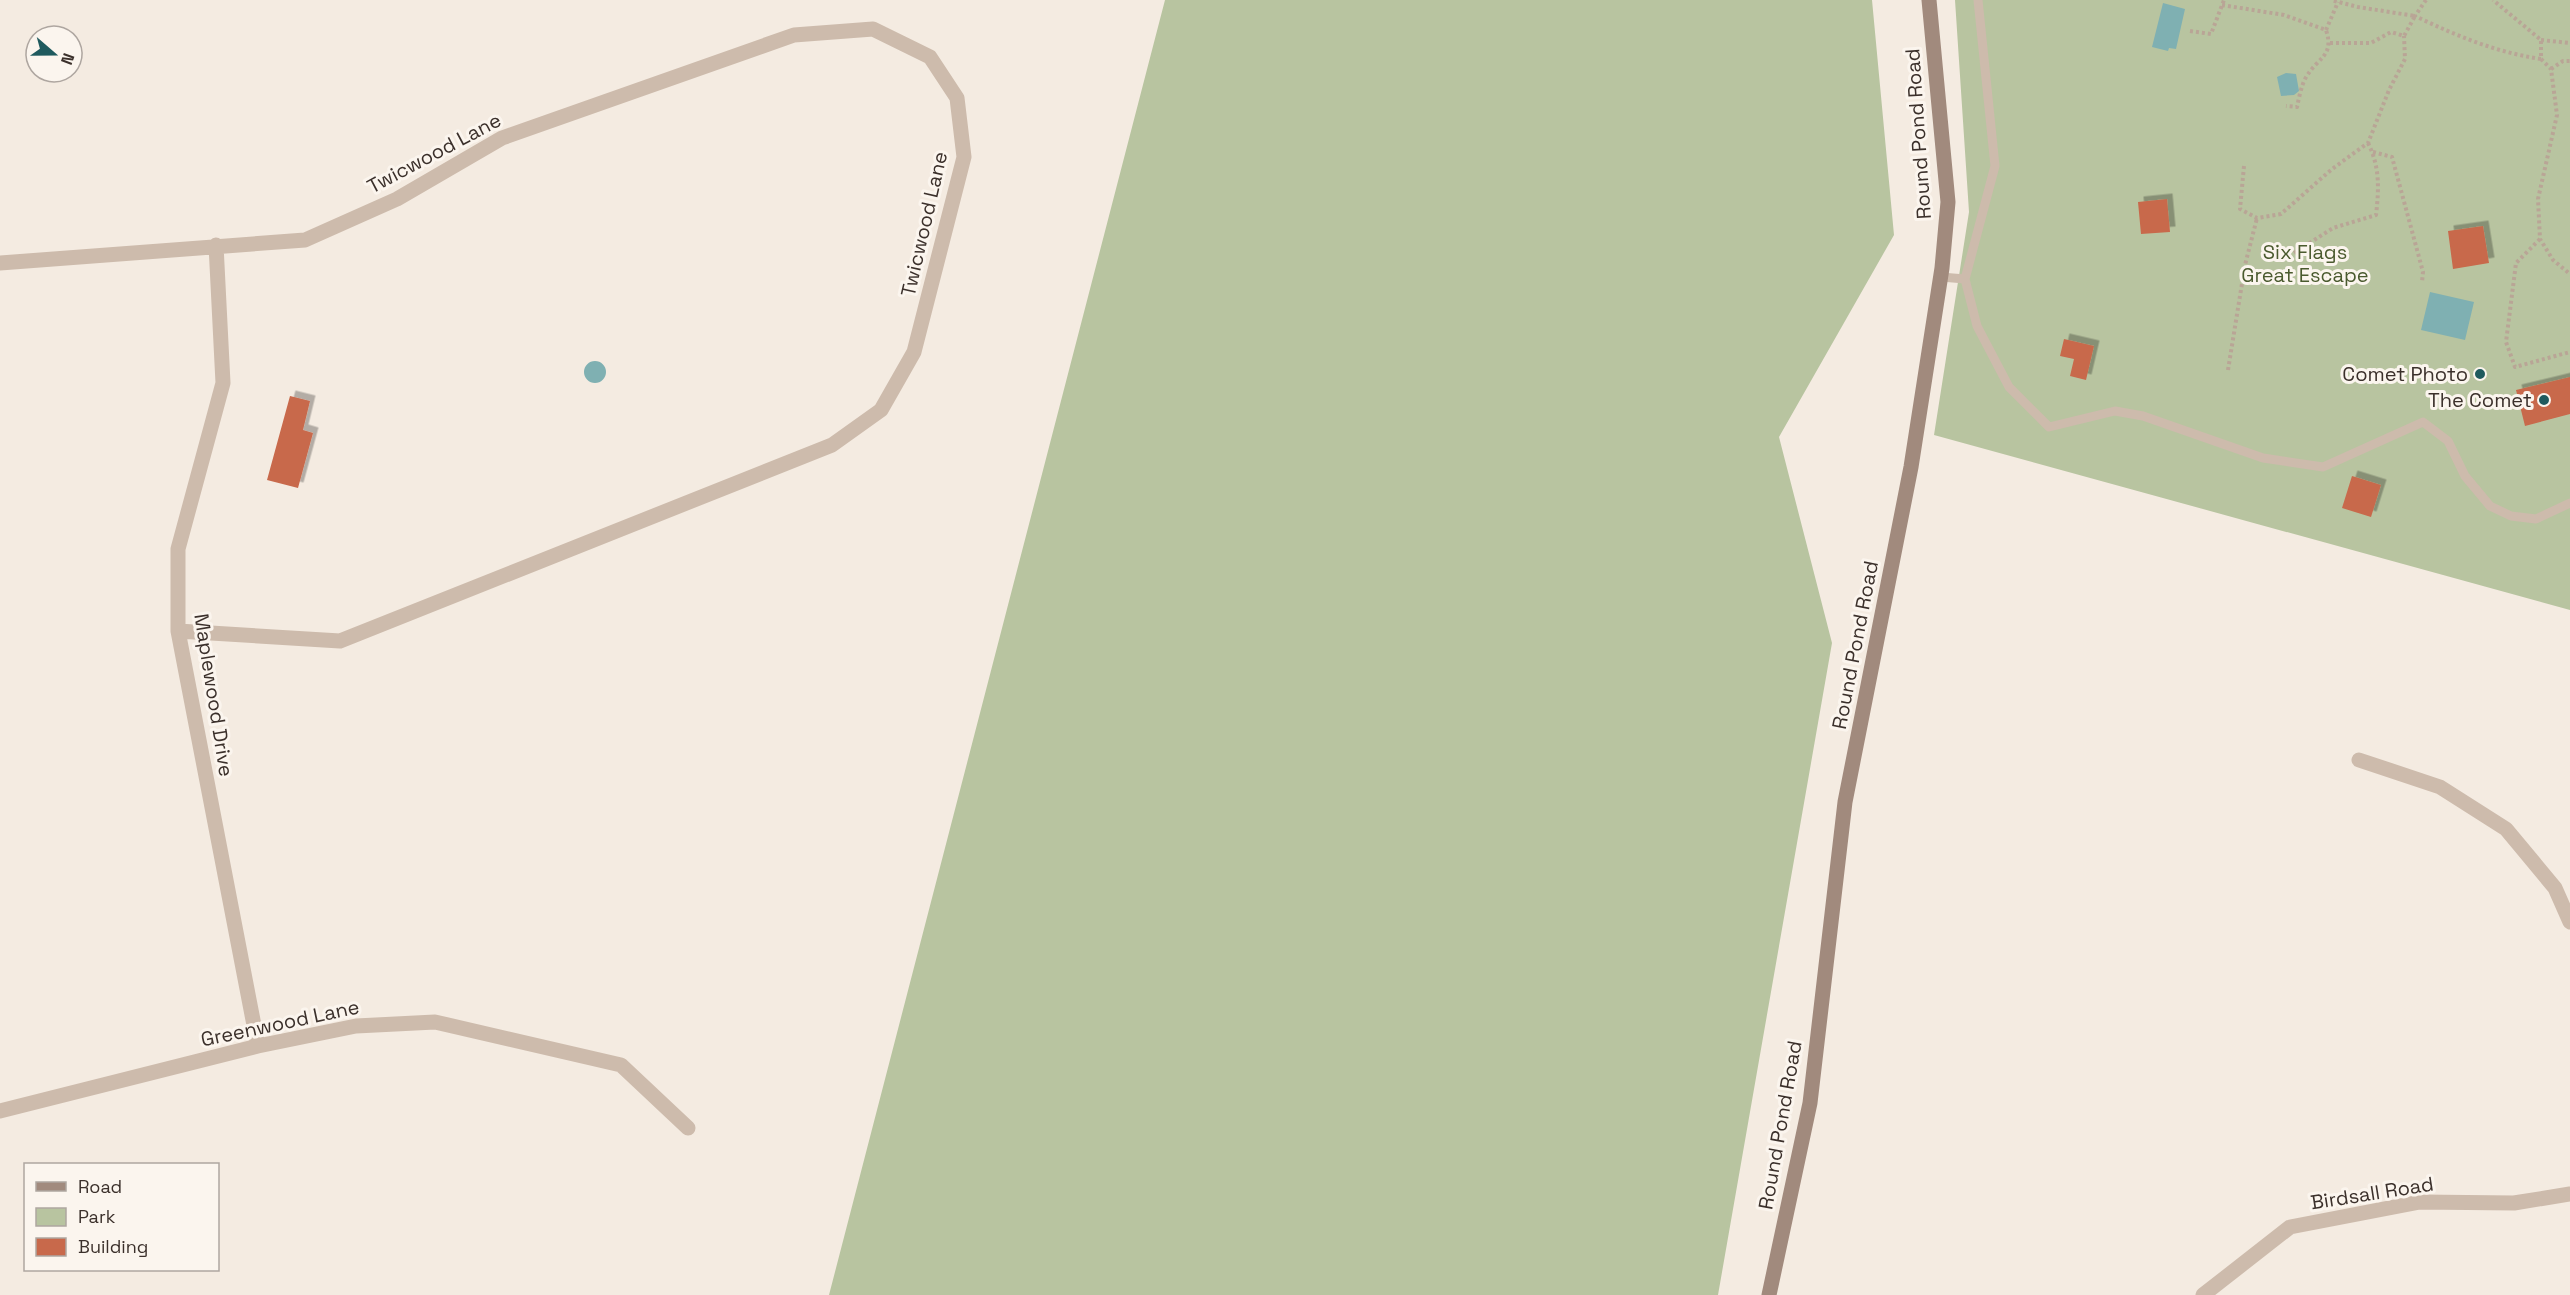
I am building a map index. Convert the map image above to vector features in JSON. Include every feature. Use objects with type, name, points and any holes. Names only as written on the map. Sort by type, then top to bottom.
[{"type":"street","name":"Round Pond Road","points":[[1769,1295],[1810,1102],[1845,802],[1911,467],[1941,277],[1948,202],[1929,0]]},
{"type":"street","name":"Twicwood Lane","points":[[0,263],[139,253],[216,244],[305,240],[397,199],[502,138],[794,35],[873,29],[930,57],[957,98],[964,157],[914,352],[881,410],[832,445],[340,641],[178,631]]},
{"type":"street","name":"Maplewood Drive","points":[[216,244],[223,383],[178,549],[178,631],[258,1046]]},
{"type":"street","points":[[2359,760],[2440,787],[2506,829],[2555,888],[2570,922]]},
{"type":"street","name":"Greenwood Lane","points":[[0,1111],[258,1046],[356,1026],[435,1022],[621,1065],[688,1128]]},
{"type":"street","name":"Birdsall Road","points":[[2203,1295],[2290,1227],[2420,1202],[2514,1203],[2570,1194]]},
{"type":"lane","points":[[1978,0],[1995,166],[1965,279],[1977,326],[2008,387],[2049,428],[2115,411],[2143,416],[2263,458],[2323,467],[2423,422],[2448,441],[2465,476],[2490,506],[2511,516],[2536,519],[2570,503]]},
{"type":"lane","points":[[1941,277],[1965,279]]},
{"type":"path","points":[[2331,0],[2415,16],[2472,42],[2506,53],[2541,59],[2551,69],[2557,116],[2538,199],[2540,239],[2553,260],[2570,274]]},
{"type":"path","points":[[2244,166],[2240,209],[2256,218],[2280,214],[2332,169],[2368,143],[2389,90],[2405,59],[2404,36],[2426,0]]},
{"type":"path","points":[[2493,0],[2541,40],[2570,43]]},
{"type":"path","points":[[2286,106],[2297,107],[2305,80],[2316,62],[2326,54],[2330,43],[2326,30],[2338,2]]},
{"type":"path","points":[[2190,30],[2211,34],[2223,3],[2284,15],[2326,30]]},
{"type":"path","points":[[2330,43],[2371,43],[2391,32],[2404,36]]},
{"type":"path","points":[[2541,40],[2541,59]]},
{"type":"path","points":[[2551,69],[2563,61],[2570,61]]},
{"type":"path","points":[[2294,253],[2333,228],[2376,215],[2378,173],[2368,143]]},
{"type":"path","points":[[2372,152],[2392,157],[2423,272],[2422,282]]},
{"type":"path","points":[[2228,370],[2245,265],[2256,218]]},
{"type":"path","points":[[2540,239],[2516,263],[2506,342],[2515,368],[2570,352]]},
{"type":"green space","points":[[1165,0],[1872,0],[1894,235],[1779,437],[1832,643],[1718,1295],[829,1295]]},
{"type":"green space","name":"Six Flags Great Escape","points":[[1955,0],[2570,0],[2570,610],[1934,435],[1969,212]]},
{"type":"water","points":[[2163,3],[2185,9],[2176,49],[2169,48],[2168,51],[2152,47]]},
{"type":"water","points":[[2286,73],[2296,74],[2299,91],[2294,95],[2281,96],[2277,77]]},
{"type":"water","points":[[2430,292],[2474,302],[2465,340],[2421,330]]},
{"type":"water","points":[[595,361],[603,364],[606,372],[603,380],[595,383],[587,380],[584,372],[587,364]]},
{"type":"building","points":[[2167,199],[2170,232],[2141,234],[2138,202]]},
{"type":"building","points":[[2483,226],[2489,263],[2453,269],[2448,231]]},
{"type":"building","points":[[2064,339],[2094,346],[2086,380],[2070,376],[2074,359],[2060,356]]},
{"type":"building","name":"The Comet","points":[[2570,377],[2570,414],[2525,426],[2516,390]]},
{"type":"building","points":[[290,396],[310,401],[303,430],[313,433],[298,488],[267,480]]},
{"type":"building","points":[[2352,476],[2381,485],[2371,517],[2342,508]]},
{"type":"place","name":"Comet Photo","points":[[2480,374]]},
{"type":"place","name":"The Comet","points":[[2544,400]]}]
